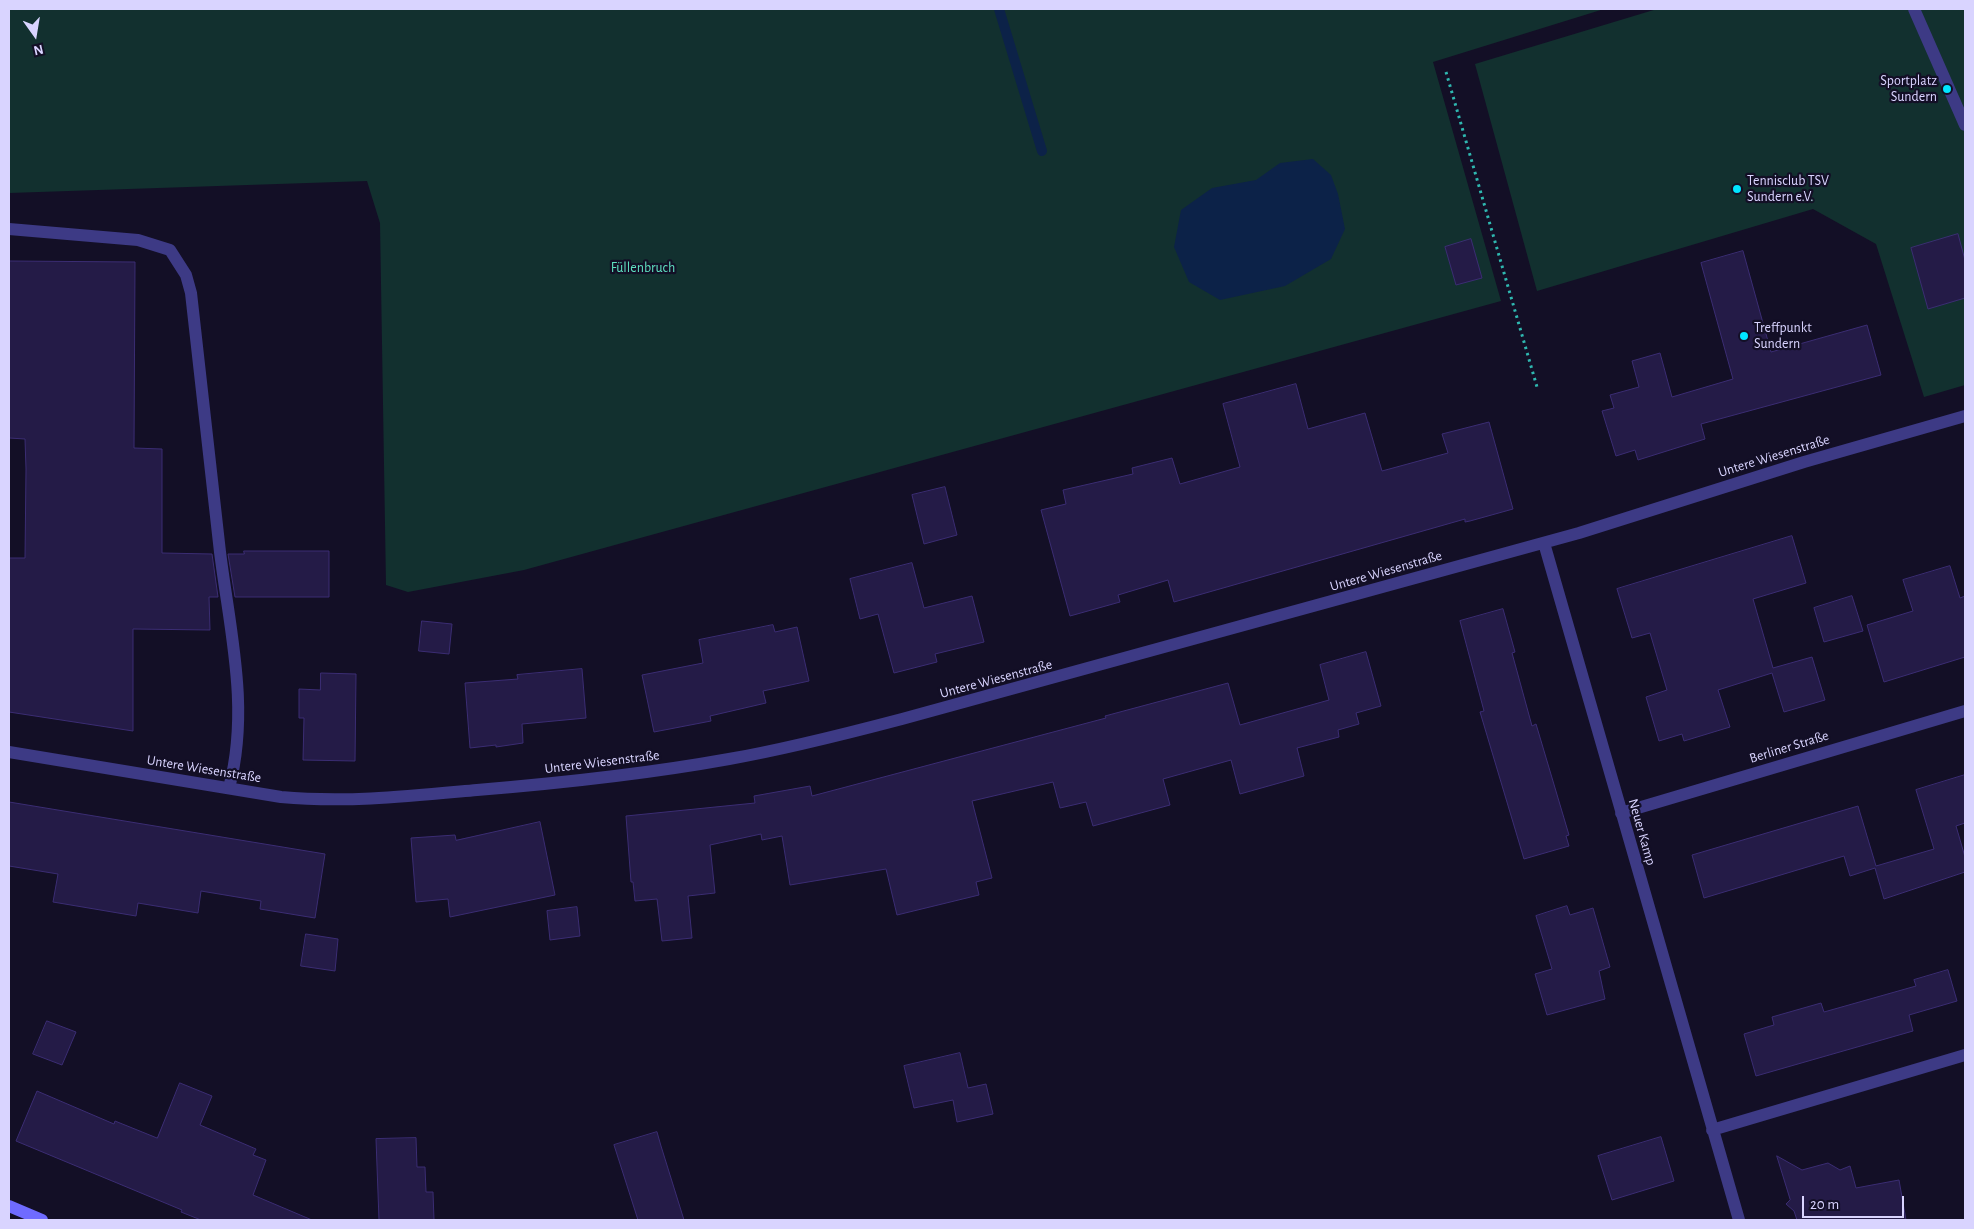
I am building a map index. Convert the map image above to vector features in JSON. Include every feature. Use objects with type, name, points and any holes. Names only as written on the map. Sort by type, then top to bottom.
[{"type":"main road","points":[[9,1206],[42,1220]]},
{"type":"street","points":[[1914,9],[1965,125]]},
{"type":"street","points":[[9,229],[138,240],[170,250],[186,275],[191,293],[221,554],[236,657],[239,705],[238,730],[235,763],[229,788]]},
{"type":"street","name":"Untere Wiesenstraße","points":[[9,752],[281,797],[320,800],[372,799],[557,784],[731,759],[827,739],[922,714],[1544,543],[1804,462],[1965,416]]},
{"type":"street","name":"Neuer Kamp","points":[[1544,543],[1739,1220]]},
{"type":"street","name":"Berliner Straße","points":[[1621,813],[1965,711]]},
{"type":"street","points":[[1712,1130],[1965,1055]]},
{"type":"path","points":[[1446,72],[1537,387]]},
{"type":"green space","name":"Füllenbruch","points":[[9,9],[1604,9],[1433,62],[1501,301],[524,570],[408,592],[386,585],[380,223],[367,181],[9,193]]},
{"type":"green space","name":"Tennisclub TSV Sundern e.V.","points":[[1657,9],[1965,9],[1965,385],[1924,397],[1876,244],[1813,209],[1537,291],[1475,64]]},
{"type":"water","points":[[1313,159],[1331,175],[1338,194],[1345,229],[1331,259],[1285,286],[1220,300],[1189,282],[1174,247],[1181,210],[1212,188],[1256,180],[1280,163]]},
{"type":"building","points":[[1958,234],[1965,260],[1965,298],[1928,309],[1911,248]]},
{"type":"building","points":[[1471,239],[1482,278],[1456,285],[1445,247]]},
{"type":"building","points":[[1743,251],[1771,352],[1867,325],[1881,375],[1701,424],[1705,439],[1638,460],[1635,450],[1616,456],[1602,411],[1614,408],[1610,395],[1639,387],[1632,361],[1660,353],[1672,397],[1733,379],[1701,263]]},
{"type":"building","points":[[9,261],[135,262],[134,448],[162,449],[162,553],[212,554],[218,597],[209,597],[210,630],[133,629],[133,731],[9,712],[9,558],[25,558],[26,469],[25,439],[9,438]]},
{"type":"building","points":[[1296,384],[1308,429],[1365,413],[1382,471],[1448,453],[1442,434],[1489,422],[1513,509],[1465,522],[1465,519],[1174,602],[1168,580],[1118,595],[1120,602],[1070,616],[1041,510],[1066,504],[1063,490],[1133,474],[1132,468],[1172,458],[1180,484],[1240,467],[1223,404]]},
{"type":"building","points":[[945,487],[957,535],[924,544],[912,495]]},
{"type":"building","points":[[1792,536],[1806,583],[1753,599],[1773,668],[1812,657],[1825,700],[1784,712],[1772,673],[1718,690],[1730,727],[1684,741],[1682,734],[1659,741],[1646,697],[1667,690],[1650,633],[1632,638],[1617,589]]},
{"type":"building","points":[[244,551],[329,551],[329,597],[235,597],[228,554],[244,554]]},
{"type":"building","points":[[912,563],[924,608],[972,596],[984,642],[935,654],[937,662],[894,673],[878,614],[860,619],[850,579]]},
{"type":"building","points":[[1950,566],[1960,598],[1965,596],[1965,657],[1884,682],[1867,625],[1913,611],[1903,580]]},
{"type":"building","points":[[1852,596],[1863,631],[1824,642],[1814,608]]},
{"type":"building","points":[[1503,609],[1515,652],[1512,653],[1532,726],[1536,724],[1569,835],[1566,836],[1569,846],[1524,859],[1480,712],[1484,711],[1460,621]]},
{"type":"building","points":[[422,621],[452,624],[449,654],[419,651]]},
{"type":"building","points":[[773,625],[775,632],[797,627],[809,681],[763,691],[766,703],[710,716],[711,721],[654,732],[642,675],[703,663],[699,640]]},
{"type":"building","points":[[1366,652],[1381,706],[1356,713],[1359,724],[1338,730],[1339,737],[1297,748],[1304,776],[1240,794],[1231,760],[1163,779],[1170,805],[1093,826],[1086,802],[1060,808],[1053,782],[972,801],[992,878],[976,882],[979,895],[897,915],[886,869],[790,885],[782,836],[762,840],[761,834],[710,845],[715,893],[688,896],[692,938],[662,941],[657,899],[635,901],[633,882],[631,882],[626,816],[755,803],[754,796],[810,786],[812,796],[1106,718],[1105,716],[1228,683],[1240,725],[1329,700],[1320,665]]},
{"type":"building","points":[[582,669],[586,718],[522,724],[523,743],[470,748],[465,683],[518,679],[517,675]]},
{"type":"building","points":[[321,673],[356,674],[355,761],[303,760],[304,718],[299,718],[299,689],[320,690]]},
{"type":"building","points":[[1965,775],[1965,823],[1956,826],[1965,857],[1965,872],[1884,899],[1875,868],[1850,876],[1844,856],[1704,898],[1692,855],[1858,806],[1876,866],[1934,849],[1916,790]]},
{"type":"building","points":[[9,802],[325,854],[315,918],[260,909],[261,901],[201,891],[198,913],[138,903],[136,916],[53,902],[58,874],[9,866]]},
{"type":"building","points":[[540,822],[555,895],[450,917],[448,899],[416,902],[411,838],[455,835],[456,840]]},
{"type":"building","points":[[1567,906],[1570,915],[1593,908],[1610,967],[1599,971],[1605,999],[1547,1015],[1535,974],[1552,969],[1536,916]]},
{"type":"building","points":[[577,907],[580,936],[550,940],[547,911]]},
{"type":"building","points":[[306,934],[338,939],[335,971],[301,966]]},
{"type":"building","points":[[1948,970],[1957,1001],[1909,1015],[1913,1031],[1756,1076],[1744,1034],[1774,1025],[1772,1017],[1821,1003],[1824,1012],[1916,986],[1914,980]]},
{"type":"building","points":[[47,1021],[76,1032],[62,1065],[33,1054]]},
{"type":"building","points":[[960,1053],[968,1088],[986,1084],[993,1114],[957,1122],[953,1100],[914,1108],[904,1066]]},
{"type":"building","points":[[180,1083],[212,1096],[200,1125],[256,1149],[253,1155],[266,1160],[253,1195],[312,1220],[201,1220],[181,1212],[182,1210],[16,1141],[37,1091],[114,1124],[115,1121],[157,1138]]},
{"type":"building","points":[[657,1132],[684,1220],[638,1220],[614,1145]]},
{"type":"building","points":[[1661,1137],[1674,1181],[1612,1200],[1598,1156]]},
{"type":"building","points":[[416,1138],[417,1167],[425,1167],[426,1192],[433,1192],[434,1220],[379,1220],[376,1139]]},
{"type":"building","points":[[1777,1156],[1802,1170],[1828,1163],[1840,1170],[1850,1166],[1856,1188],[1899,1180],[1906,1220],[1797,1220],[1794,1211],[1786,1204],[1790,1200]]},
{"type":"waterway","points":[[999,9],[1042,151]]},
{"type":"place","name":"Sportplatz Sundern","points":[[1947,89]]},
{"type":"place","name":"Tennisclub TSV Sundern e.V.","points":[[1737,189]]},
{"type":"place","name":"Treffpunkt Sundern","points":[[1744,336]]}]
